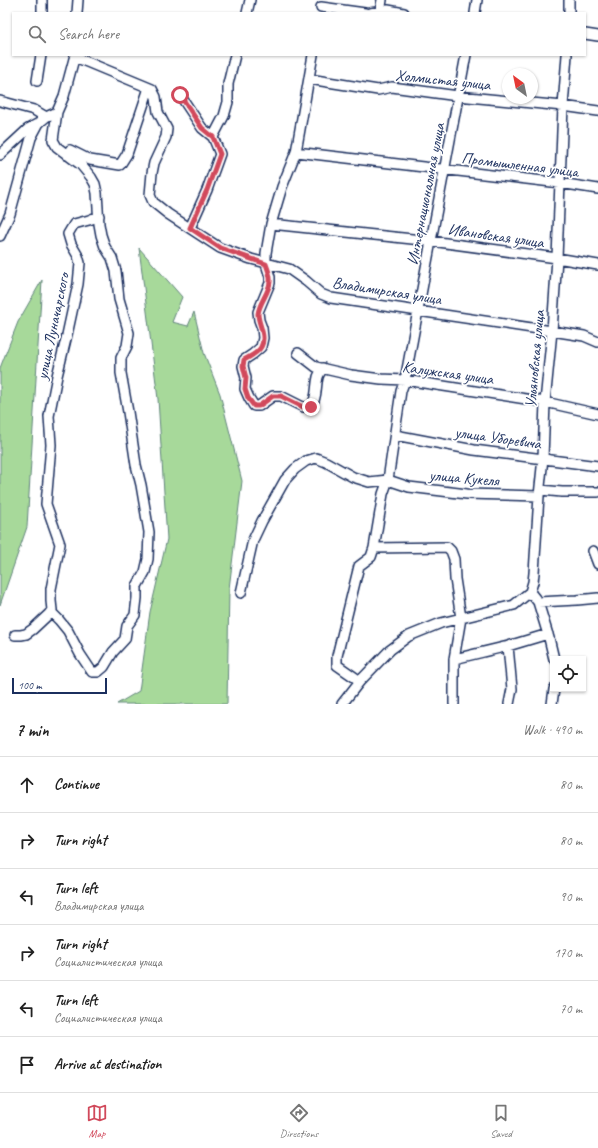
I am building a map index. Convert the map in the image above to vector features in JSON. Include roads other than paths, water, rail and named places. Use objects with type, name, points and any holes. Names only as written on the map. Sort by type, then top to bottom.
[{"type":"street","points":[[42,0],[42,12]]},
{"type":"street","points":[[77,12],[78,0]]},
{"type":"street","points":[[247,12],[250,0]]},
{"type":"street","points":[[382,0],[380,12],[388,10],[399,12]]},
{"type":"street","points":[[475,12],[477,0]]},
{"type":"street","points":[[569,0],[569,12]]},
{"type":"street","points":[[322,7],[357,12]]},
{"type":"street","points":[[586,34],[598,36]]},
{"type":"street","points":[[37,81],[41,56]]},
{"type":"street","points":[[15,635],[29,632],[51,612],[68,631],[80,654],[92,672],[98,672],[104,668],[113,652],[125,639],[127,626],[134,615],[137,598],[137,586],[145,572],[148,559],[149,532],[121,373],[122,358],[127,346],[129,333],[119,299],[116,271],[112,258],[105,247],[99,224],[95,184],[81,166],[56,147],[53,140],[57,112],[64,96],[75,56],[149,88],[127,154],[120,166],[90,160],[70,150],[67,155]]},
{"type":"street","points":[[213,137],[224,116],[228,102],[228,84],[236,56]]},
{"type":"street","points":[[313,56],[296,152],[284,182],[271,224],[266,253],[266,264],[270,277],[270,283],[258,312],[258,320],[262,328],[263,338],[261,347],[244,360],[243,366],[246,378],[245,389],[248,398],[254,406],[259,406],[273,396],[281,396],[303,407],[311,407],[316,400],[318,376],[323,368]]},
{"type":"street","name":"Интернациональная улица","points":[[374,548],[383,494],[388,480],[401,391],[405,380],[466,56]]},
{"type":"street","name":"Ульяновская улица","points":[[530,592],[534,573],[552,331],[557,258],[563,106],[567,56]]},
{"type":"street","name":"Холмистая улица","points":[[309,79],[378,90],[392,87],[458,96],[563,106],[598,111]]},
{"type":"street","name":"Владимирская улица","points":[[149,88],[152,89],[156,97],[158,112],[167,128],[166,137],[154,163],[152,173],[150,195],[153,202],[168,214],[220,248],[266,264],[289,269],[306,281],[320,294],[331,298],[584,336],[598,342]]},
{"type":"street","points":[[180,95],[202,128],[213,137],[220,154],[207,190],[190,228]]},
{"type":"street","points":[[0,100],[34,110],[42,120]]},
{"type":"street","points":[[0,155],[28,129],[57,112]]},
{"type":"street","points":[[0,236],[10,214],[31,138],[42,120]]},
{"type":"street","name":"Промышленная улица","points":[[296,152],[560,183],[598,189]]},
{"type":"street","name":"улица Луначарского","points":[[51,612],[51,589],[60,544],[46,504],[50,445],[49,416],[57,376],[68,335],[78,284],[80,263],[68,234],[74,224],[99,216]]},
{"type":"street","name":"Ивановская улица","points":[[271,224],[430,241],[557,258],[598,266]]},
{"type":"street","name":"Калужская улица","points":[[298,353],[316,367],[351,375],[405,380],[546,402],[598,414]]},
{"type":"street","name":"улица Уборевича","points":[[395,435],[474,450],[598,466]]},
{"type":"street","points":[[241,593],[253,540],[262,521],[286,480],[295,469],[306,461],[316,458],[353,477],[369,482],[388,480]]},
{"type":"street","name":"улица Кукеля","points":[[388,480],[409,487],[467,494],[598,492]]},
{"type":"street","points":[[360,681],[337,665],[337,656],[359,566],[371,557],[374,548],[447,547],[451,551],[454,559],[455,579],[461,618],[454,658],[454,704]]},
{"type":"street","points":[[593,551],[598,564]]},
{"type":"street","points":[[342,704],[360,681],[390,650],[409,636],[461,618],[514,605],[530,592],[538,602],[553,656]]},
{"type":"street","points":[[538,602],[598,598]]},
{"type":"street","points":[[454,658],[508,646],[548,634]]},
{"type":"street","points":[[508,646],[512,689],[509,704]]},
{"type":"street","points":[[552,704],[554,692]]}]
